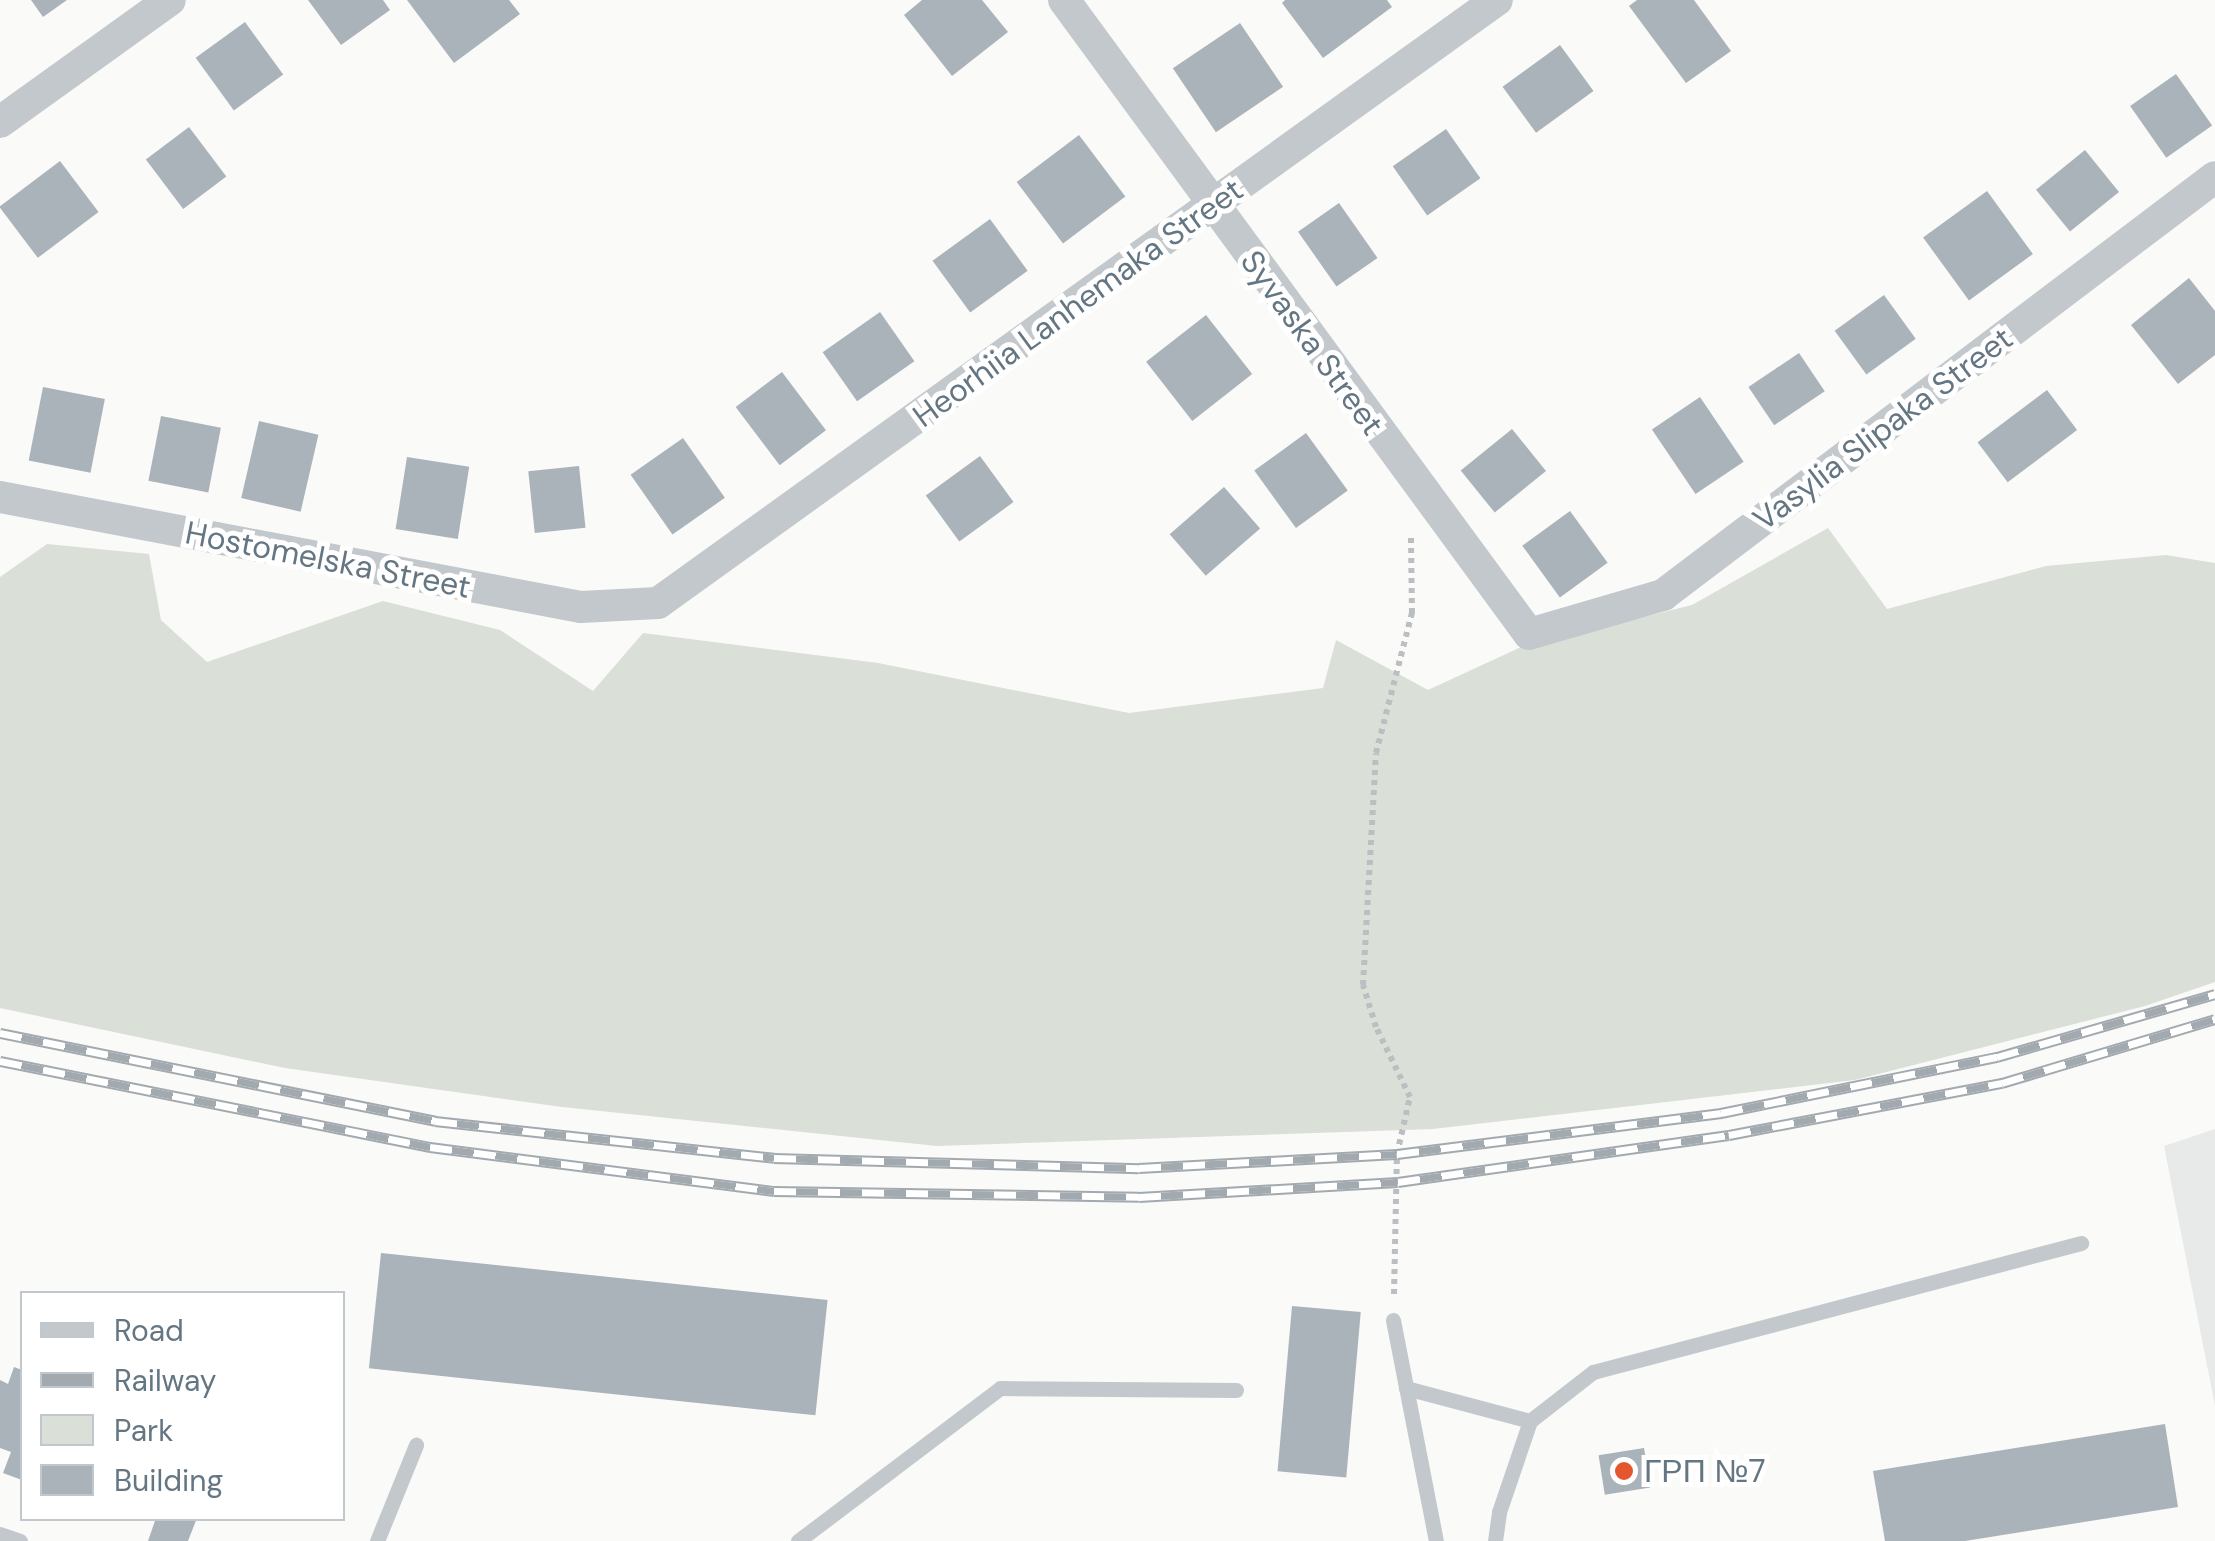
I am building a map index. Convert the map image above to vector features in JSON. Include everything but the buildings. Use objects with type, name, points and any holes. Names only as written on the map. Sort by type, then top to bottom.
[{"type":"street","points":[[0,122],[170,0]]},
{"type":"street","name":"Syvaska Street","points":[[1064,0],[1529,634]]},
{"type":"street","name":"Heorhiia Lanhemaka Street","points":[[658,604],[1497,0]]},
{"type":"street","name":"Vasylia Slipaka Street","points":[[1529,634],[1663,596],[2215,177]]},
{"type":"street","name":"Hostomelska Street","points":[[0,498],[581,607],[658,604]]},
{"type":"lane","points":[[1495,1541],[1499,1512],[1530,1421],[1593,1372],[2081,1243]]},
{"type":"lane","points":[[1393,1320],[1436,1541]]},
{"type":"lane","points":[[798,1541],[1000,1388],[1236,1390]]},
{"type":"lane","points":[[1406,1388],[1530,1421]]},
{"type":"lane","points":[[377,1541],[416,1445]]},
{"type":"lane","points":[[0,1534],[20,1541]]},
{"type":"path","points":[[1393,1320],[1397,1154],[1410,1097],[1376,1027],[1364,984],[1376,753],[1412,613],[1411,535]]},
{"type":"shaded area","points":[[2215,1129],[2215,1406],[2164,1146]]},
{"type":"green space","points":[[1828,528],[1887,609],[2046,566],[2166,555],[2215,563],[2215,982],[2145,1006],[1855,1080],[1433,1129],[937,1146],[562,1107],[285,1068],[0,1008],[0,577],[47,544],[149,554],[161,620],[207,662],[383,601],[500,630],[593,691],[643,633],[878,663],[1129,713],[1323,688],[1336,640],[1428,690],[1519,648],[1692,605]]},
{"type":"railway","points":[[0,1033],[435,1121],[774,1158],[1139,1168],[1397,1154],[1721,1113],[1997,1057],[2215,994]]},
{"type":"railway","points":[[0,1061],[430,1147],[774,1191],[1139,1197],[1398,1182],[1729,1135],[2002,1083],[2215,1019]]},
{"type":"place","name":"ГРП №7","points":[[1624,1471]]}]
